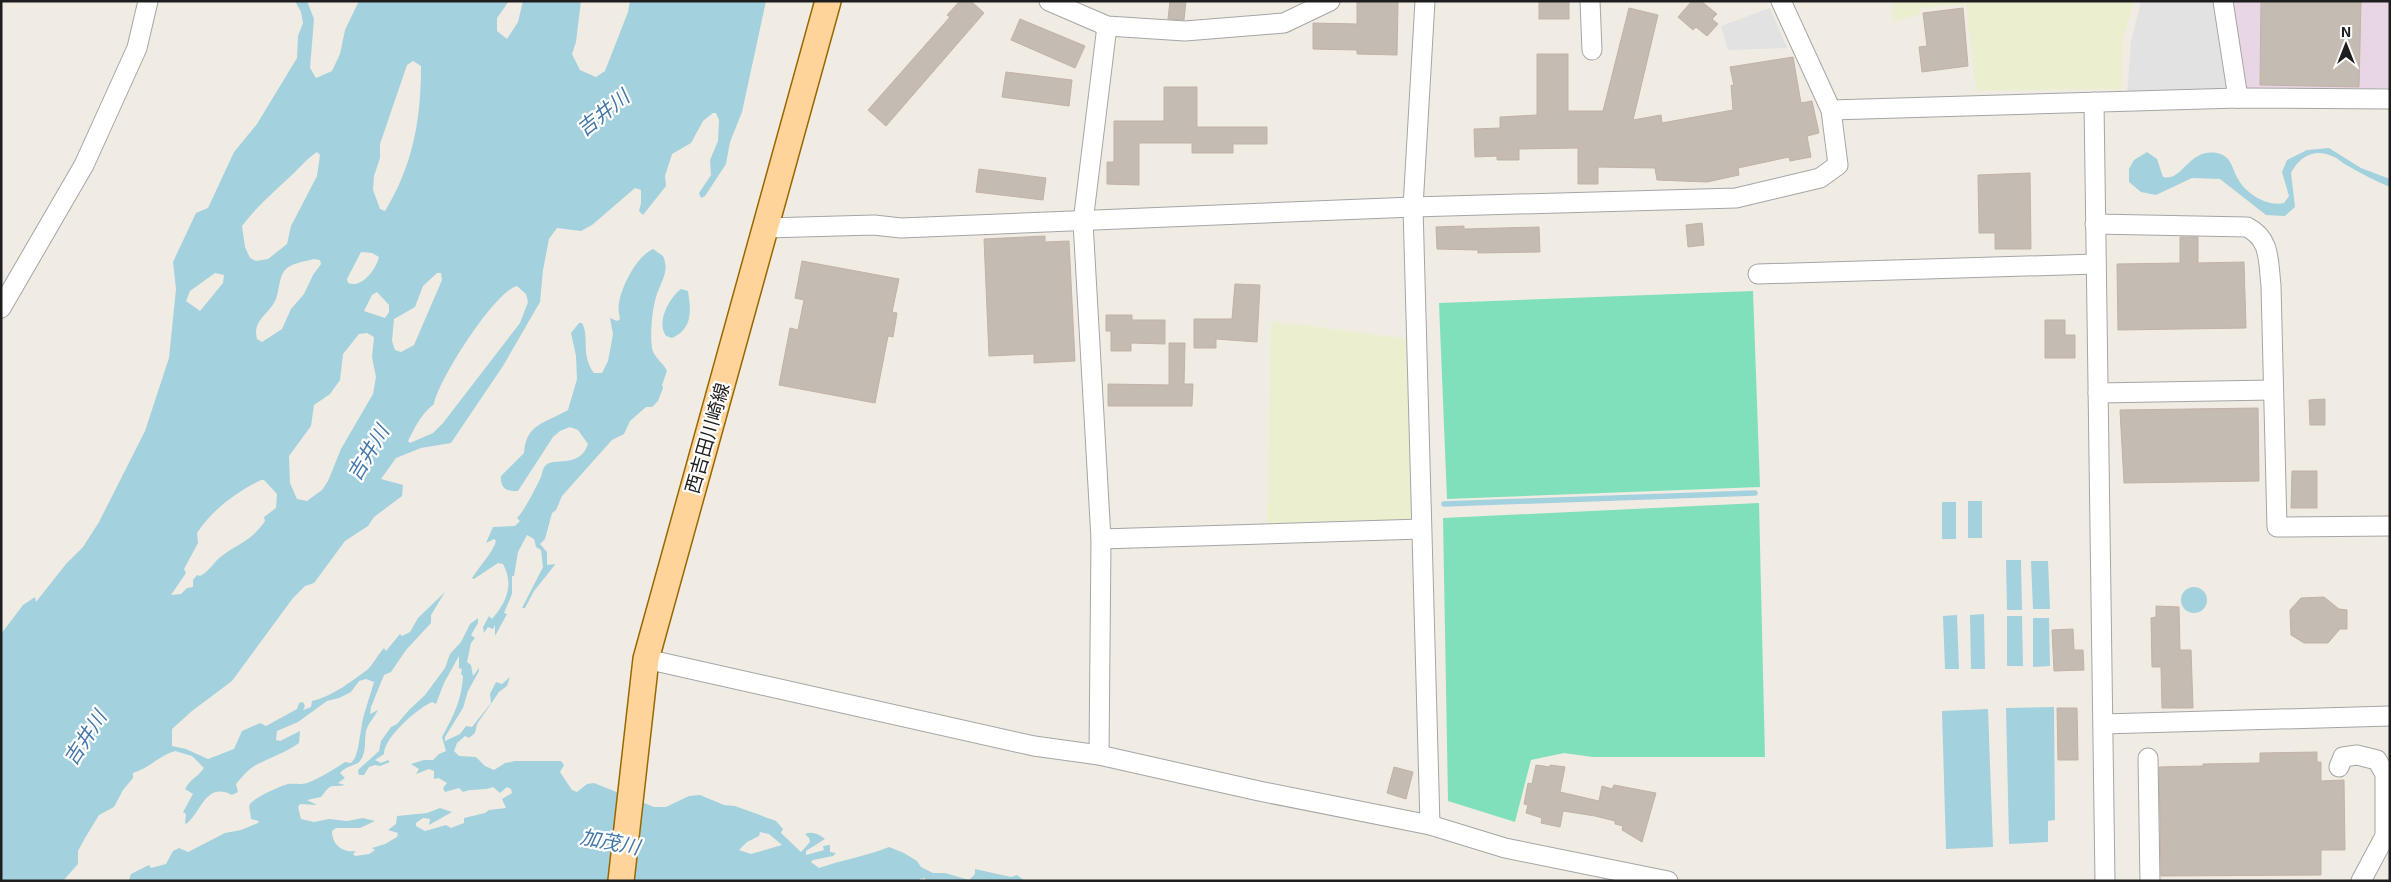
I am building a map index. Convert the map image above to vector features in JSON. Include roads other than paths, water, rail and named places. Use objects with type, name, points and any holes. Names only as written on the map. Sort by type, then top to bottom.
[{"type":"main road","name":"西吉田川崎線","points":[[621,881],[644,669],[828,1]]},
{"type":"street","points":[[1,308],[84,165],[137,48],[148,1]]},
{"type":"street","points":[[1049,1],[1107,26],[1186,31],[1284,23],[1330,1]]},
{"type":"street","points":[[1424,1],[1414,207],[1430,825]]},
{"type":"street","points":[[1590,1],[1592,50]]},
{"type":"street","points":[[766,228],[874,225],[901,228],[1414,207],[1736,198],[1820,178],[1838,165],[1831,110],[1781,1]]},
{"type":"street","points":[[2223,1],[2238,98]]},
{"type":"street","points":[[1099,755],[1101,539],[1083,222],[1107,26]]},
{"type":"street","points":[[1831,110],[2238,98],[2390,99]]},
{"type":"street","points":[[2094,102],[2105,881]]},
{"type":"street","points":[[2096,224],[2247,227],[2258,232],[2267,247],[2271,285],[2277,527],[2390,526]]},
{"type":"street","points":[[1758,274],[2096,264]]},
{"type":"street","points":[[2098,393],[2273,390]]},
{"type":"street","points":[[1101,539],[1421,529]]},
{"type":"street","points":[[644,669],[1034,746],[1099,755],[1259,791],[1430,825],[1505,848],[1668,881]]},
{"type":"street","points":[[2103,724],[2390,716]]},
{"type":"street","points":[[2339,767],[2343,757],[2357,755],[2377,760],[2385,774],[2385,836],[2361,881]]},
{"type":"street","points":[[2148,758],[2150,881]]},
{"type":"water","points":[[295,1],[307,1],[314,19],[310,68],[316,78],[332,71],[340,54],[345,30],[359,1],[509,1],[497,18],[497,31],[507,39],[518,22],[523,1],[581,1],[576,42],[572,54],[580,70],[596,77],[605,71],[628,12],[630,1],[766,1],[742,112],[730,142],[726,164],[705,196],[701,198],[699,193],[711,175],[710,160],[718,141],[719,120],[716,113],[713,113],[703,121],[691,143],[672,154],[665,176],[666,186],[643,215],[639,211],[641,190],[635,188],[592,225],[581,231],[557,228],[549,239],[543,270],[540,302],[503,366],[451,443],[421,448],[396,458],[381,479],[403,485],[402,496],[374,517],[368,526],[345,541],[314,583],[305,586],[293,598],[232,681],[192,711],[172,729],[172,746],[186,749],[208,759],[234,749],[242,731],[260,723],[266,726],[297,709],[299,703],[303,702],[305,706],[303,710],[311,707],[312,701],[334,692],[367,670],[384,648],[386,651],[400,634],[402,636],[410,632],[418,618],[445,592],[431,615],[431,623],[406,650],[391,672],[384,675],[371,707],[370,714],[378,710],[366,731],[362,758],[358,763],[340,773],[345,778],[338,783],[345,785],[331,786],[321,797],[307,800],[317,805],[300,804],[298,807],[301,819],[314,822],[329,819],[347,821],[363,818],[375,821],[360,828],[336,828],[332,831],[336,844],[347,851],[356,851],[353,854],[355,856],[369,854],[375,850],[372,848],[385,844],[397,837],[398,833],[388,830],[396,824],[397,816],[427,813],[440,808],[452,812],[429,825],[430,819],[423,818],[416,823],[416,826],[425,831],[446,825],[451,828],[464,823],[464,818],[485,813],[489,810],[506,808],[502,799],[512,793],[511,789],[507,787],[500,793],[493,787],[463,792],[459,788],[445,792],[443,788],[447,783],[439,778],[434,779],[434,771],[429,769],[416,774],[419,769],[411,764],[424,760],[433,760],[439,754],[446,751],[442,737],[456,708],[461,692],[463,676],[461,674],[462,669],[459,668],[459,656],[444,683],[436,704],[432,702],[426,705],[403,724],[385,747],[384,754],[375,760],[381,763],[388,760],[390,762],[380,766],[369,767],[364,775],[359,775],[358,770],[379,751],[381,741],[391,727],[397,724],[425,695],[445,668],[450,654],[461,642],[470,624],[478,618],[478,623],[471,635],[475,638],[471,643],[467,662],[471,665],[473,676],[479,668],[479,671],[468,691],[463,708],[445,737],[445,741],[460,734],[466,726],[472,727],[491,703],[490,694],[496,682],[502,684],[510,677],[507,686],[499,692],[477,724],[475,733],[469,738],[465,736],[457,743],[454,751],[459,756],[476,757],[485,766],[494,770],[505,763],[515,761],[561,761],[564,765],[560,772],[572,790],[577,792],[587,784],[594,783],[654,807],[666,807],[689,796],[700,795],[724,805],[735,806],[776,821],[783,829],[781,833],[801,852],[810,842],[805,834],[813,833],[825,839],[806,851],[806,855],[824,850],[823,846],[830,845],[830,852],[836,853],[833,856],[811,862],[819,868],[889,847],[904,853],[917,861],[921,867],[933,873],[945,873],[969,880],[975,874],[975,869],[1011,877],[1017,875],[1025,881],[925,881],[925,878],[920,879],[920,881],[115,881],[129,880],[131,874],[149,865],[151,868],[166,864],[173,851],[179,848],[188,852],[225,833],[241,830],[258,823],[259,821],[251,819],[249,807],[256,799],[288,784],[307,783],[345,762],[351,763],[355,758],[358,748],[363,718],[374,682],[366,679],[359,681],[351,692],[327,701],[298,722],[277,731],[276,740],[280,741],[300,731],[299,743],[245,773],[236,784],[238,792],[232,795],[216,792],[210,795],[186,824],[186,814],[183,812],[193,794],[185,789],[204,768],[192,756],[175,751],[133,773],[133,778],[123,790],[114,807],[99,815],[78,851],[78,864],[63,881],[1,881],[1,634],[23,605],[35,597],[36,602],[66,564],[83,547],[99,522],[145,431],[169,358],[176,289],[173,262],[196,213],[208,208],[234,152],[257,124],[297,58],[298,36],[303,23],[301,12]],"holes":[[[413,61],[421,66],[421,86],[414,142],[395,194],[385,211],[380,209],[373,190],[374,176],[380,158],[380,144],[407,65]],[[317,152],[320,155],[317,176],[291,226],[287,244],[268,259],[256,261],[250,258],[245,247],[242,226],[260,205]],[[361,252],[372,253],[379,257],[368,277],[358,283],[348,283],[347,279]],[[314,259],[320,260],[321,264],[313,275],[304,294],[291,309],[282,329],[262,342],[257,339],[256,332],[259,322],[273,305],[285,270],[301,262]],[[215,273],[224,275],[223,283],[200,311],[186,301],[190,291]],[[437,273],[441,273],[442,280],[414,345],[401,352],[395,350],[392,341],[394,319],[415,307],[423,286]],[[517,286],[526,294],[528,302],[520,323],[443,423],[433,433],[410,443],[408,441],[416,426],[425,412],[434,404],[445,377],[482,320],[507,292]],[[377,292],[389,305],[389,312],[385,318],[364,311],[372,295]],[[367,333],[374,337],[372,357],[376,377],[373,394],[341,449],[328,481],[322,490],[307,501],[297,499],[290,483],[289,456],[311,426],[314,405],[330,394],[340,380],[343,354],[359,334]],[[264,480],[277,494],[276,508],[264,517],[265,521],[250,537],[220,557],[203,574],[197,575],[193,580],[193,587],[187,588],[181,594],[171,595],[186,573],[184,569],[198,543],[197,533],[217,509],[243,490]],[[760,832],[769,834],[782,845],[751,854],[739,850],[747,842],[759,836]]]},
{"type":"water","points":[[2329,148],[2361,168],[2390,179],[2390,187],[2363,175],[2334,157],[2319,153],[2303,158],[2294,167],[2291,173],[2295,207],[2285,216],[2266,215],[2220,179],[2192,178],[2156,195],[2141,192],[2129,182],[2129,169],[2134,160],[2147,152],[2157,159],[2163,177],[2176,175],[2199,155],[2217,153],[2229,160],[2238,179],[2246,190],[2265,201],[2278,204],[2284,203],[2289,196],[2282,172],[2287,160],[2307,150]]},
{"type":"water","points":[[653,249],[663,256],[666,267],[652,315],[651,329],[653,351],[667,371],[658,401],[652,407],[646,407],[630,421],[624,434],[612,440],[562,496],[556,510],[552,513],[545,539],[540,544],[547,552],[547,565],[555,564],[534,591],[525,608],[522,608],[543,567],[541,550],[536,547],[534,539],[527,535],[518,552],[514,576],[512,576],[512,594],[504,613],[507,614],[495,636],[495,625],[493,629],[488,627],[484,633],[483,627],[489,616],[492,619],[502,606],[508,586],[508,579],[503,564],[498,563],[474,579],[472,578],[489,555],[496,541],[494,539],[486,543],[493,527],[515,526],[520,521],[517,518],[530,498],[545,466],[549,463],[573,460],[579,457],[588,444],[578,430],[570,427],[560,431],[553,437],[518,491],[511,491],[505,488],[502,484],[501,476],[524,453],[529,435],[538,425],[568,410],[577,379],[576,356],[571,333],[579,323],[582,323],[584,328],[586,353],[590,366],[594,373],[602,373],[608,361],[613,334],[610,318],[617,321],[620,319],[619,303],[623,288],[636,264]]},
{"type":"water","points":[[681,289],[688,291],[689,318],[684,329],[672,338],[666,336],[663,330],[663,317],[668,304]]},
{"type":"water","points":[[1968,501],[1982,501],[1982,538],[1968,538]]},
{"type":"water","points":[[1942,502],[1956,502],[1956,539],[1942,539]]},
{"type":"water","points":[[2006,560],[2021,560],[2022,610],[2007,610]]},
{"type":"water","points":[[2031,561],[2048,561],[2050,609],[2033,609]]},
{"type":"water","points":[[2194,587],[2203,591],[2207,600],[2203,609],[2194,613],[2185,609],[2181,600],[2185,591]]},
{"type":"water","points":[[1984,614],[1985,669],[1971,669],[1970,615]]},
{"type":"water","points":[[1957,615],[1959,669],[1945,669],[1943,616]]},
{"type":"water","points":[[2007,616],[2022,616],[2023,666],[2007,666]]},
{"type":"water","points":[[2033,618],[2049,618],[2050,666],[2033,667]]},
{"type":"water","points":[[2054,707],[2055,820],[2048,821],[2048,842],[2009,844],[2006,708]]},
{"type":"water","points":[[1988,709],[1993,847],[1946,849],[1942,711]]},
{"type":"waterway","points":[[1444,504],[1755,493]]},
{"type":"water label","name":"吉井川","points":[[603,113]]},
{"type":"water label","name":"吉井川","points":[[368,453]]},
{"type":"water label","name":"吉井川","points":[[85,738]]},
{"type":"water label","name":"加茂川","points":[[610,842]]}]
